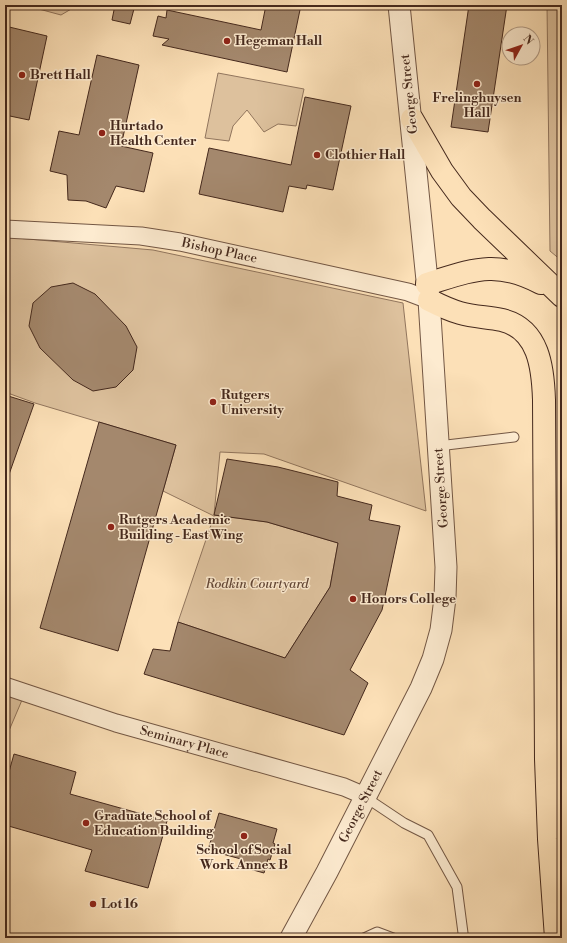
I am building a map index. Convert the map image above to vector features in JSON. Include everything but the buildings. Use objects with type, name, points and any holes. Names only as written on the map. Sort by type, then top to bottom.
[{"type":"highway","points":[[412,119],[442,171],[470,208],[558,293]]},
{"type":"highway","points":[[428,292],[478,269],[500,269],[527,275],[558,293]]},
{"type":"highway","points":[[428,292],[459,313],[503,320],[520,328],[531,340],[541,365],[544,400],[546,759],[549,839],[556,938]]},
{"type":"street","name":"George Street","points":[[291,938],[327,872],[427,674],[441,630],[446,593],[446,567],[428,292],[412,119],[399,5]]},
{"type":"street","name":"Bishop Place","points":[[5,229],[141,236],[180,242],[408,292],[428,292]]},
{"type":"street","name":"Seminary Place","points":[[5,686],[116,723],[344,788],[365,796]]},
{"type":"lane","points":[[438,446],[514,438]]},
{"type":"lane","points":[[365,796],[404,823],[428,835],[457,887],[463,933],[462,938]]},
{"type":"lane","points":[[364,938],[377,932],[393,938]]},
{"type":"green space","points":[[24,5],[78,5],[61,15]]},
{"type":"green space","points":[[547,5],[562,5],[562,261],[550,251]]},
{"type":"green space","points":[[218,73],[304,89],[296,126],[278,124],[264,132],[247,110],[233,126],[229,141],[205,138]]},
{"type":"green space","name":"Rodkin Courtyard","points":[[5,237],[153,250],[403,303],[426,511],[264,454],[220,452],[214,515],[267,522],[338,543],[330,587],[285,658],[178,622],[214,516],[163,491],[176,445],[35,403],[5,392]]},
{"type":"green space","points":[[5,687],[25,693],[5,740]]},
{"type":"place","name":"Hegeman Hall","points":[[227,41]]},
{"type":"place","name":"Brett Hall","points":[[22,75]]},
{"type":"place","name":"Frelinghuysen Hall","points":[[477,84]]},
{"type":"place","name":"Hurtado Health Center","points":[[102,133]]},
{"type":"place","name":"Clothier Hall","points":[[317,155]]},
{"type":"place","name":"Rutgers University","points":[[213,402]]},
{"type":"place","name":"Rutgers Academic Building - East Wing","points":[[111,527]]},
{"type":"place","name":"Honors College","points":[[353,599]]},
{"type":"place","name":"Graduate School of Education Building","points":[[86,823]]},
{"type":"place","name":"School of Social Work Annex B","points":[[244,836]]},
{"type":"place","name":"Lot 16","points":[[93,904]]}]
